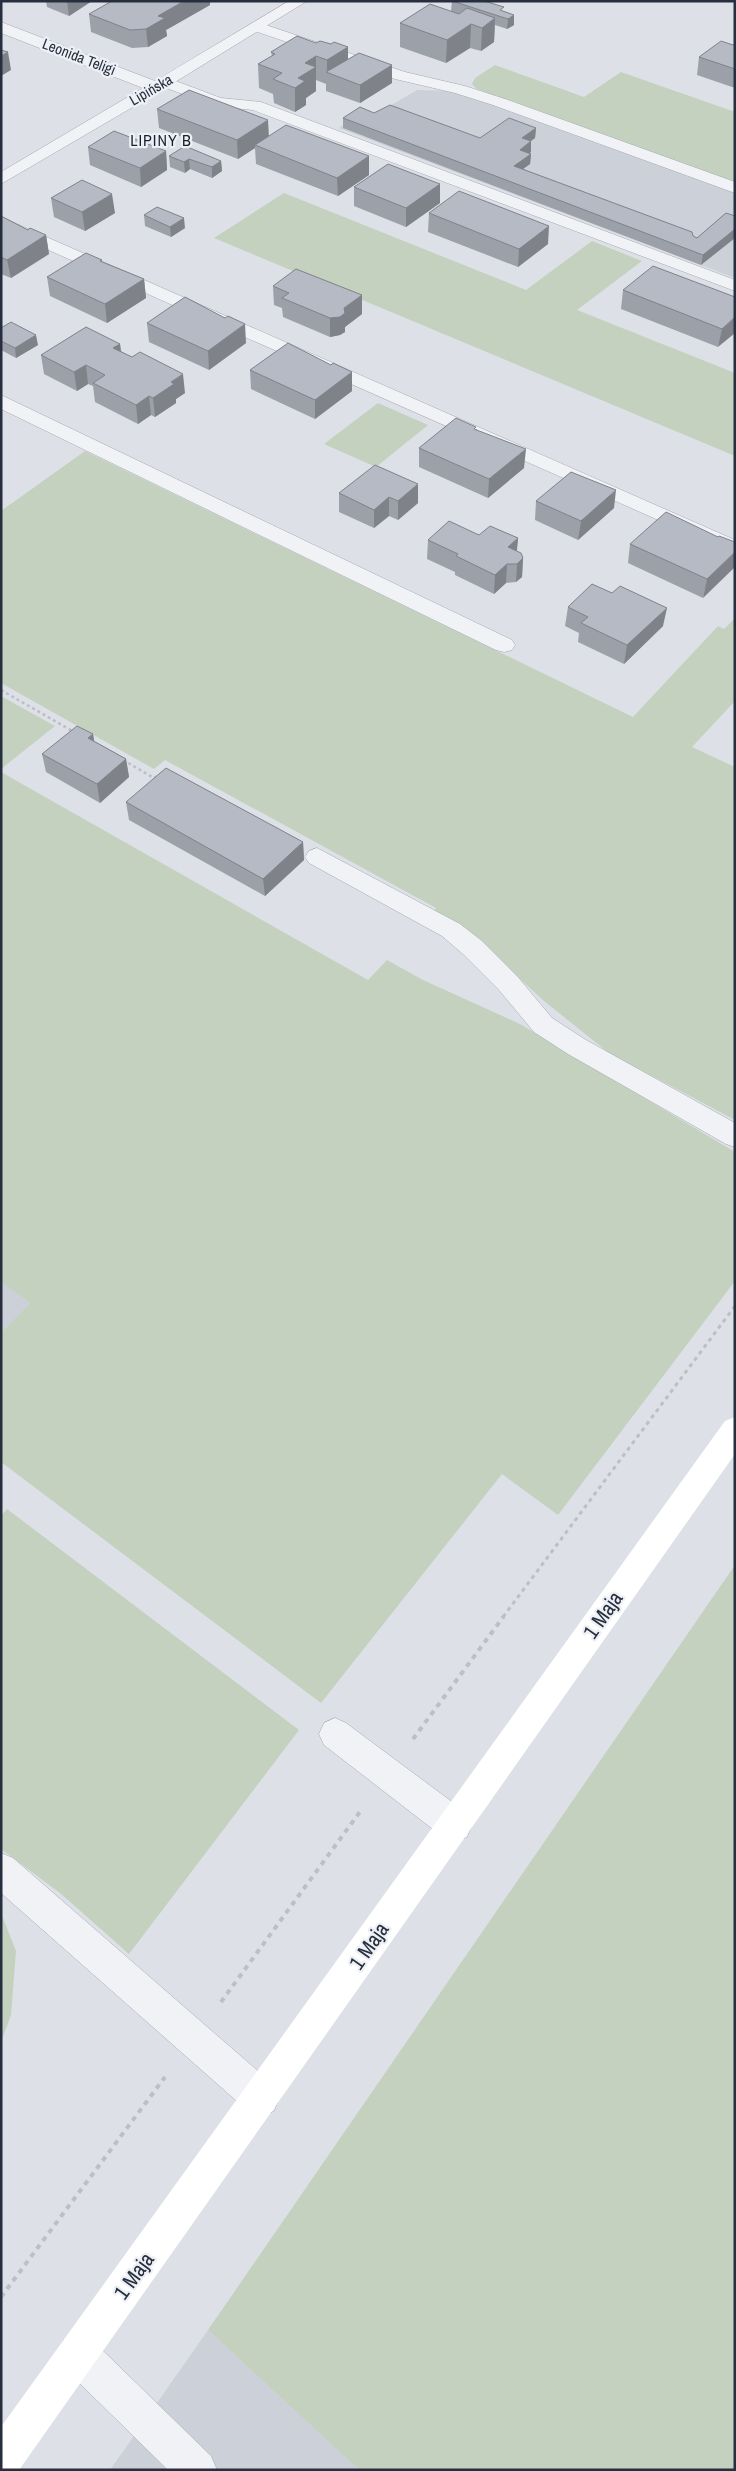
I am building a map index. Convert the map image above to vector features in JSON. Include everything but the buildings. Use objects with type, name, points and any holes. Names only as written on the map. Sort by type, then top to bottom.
[{"type":"main road","name":"1 Maja","points":[[3,2453],[78,2354],[735,1430]]},
{"type":"street","name":"Lipińska","points":[[1,179],[300,1]]},
{"type":"street","points":[[257,27],[400,76],[499,102],[735,188]]},
{"type":"street","name":"Leonida Teligi","points":[[1,28],[219,103],[255,105],[735,286]]},
{"type":"street","points":[[1,222],[735,548]]},
{"type":"street","points":[[1,401],[504,645]]},
{"type":"street","points":[[317,857],[451,930],[473,948],[508,983],[543,1025],[735,1136]]},
{"type":"street","points":[[335,1734],[455,1825]]},
{"type":"street","points":[[1,1870],[261,2098]]},
{"type":"street","points":[[78,2354],[197,2470]]},
{"type":"path","points":[[1,690],[82,737]]},
{"type":"path","points":[[122,759],[154,778],[160,773]]},
{"type":"shaded area","points":[[417,90],[457,91],[735,192],[735,278],[339,128],[366,110],[376,114]]},
{"type":"shaded area","points":[[1,1282],[30,1303],[1,1333]]},
{"type":"shaded area","points":[[208,2330],[359,2470],[110,2470]]},
{"type":"green space","points":[[495,65],[584,97],[621,72],[735,112],[735,184],[477,89],[472,84],[475,78]]},
{"type":"green space","points":[[284,193],[526,290],[592,241],[642,261],[577,310],[735,373],[735,456],[214,238]]},
{"type":"green space","points":[[378,403],[428,425],[376,467],[324,444]]},
{"type":"green space","points":[[85,451],[633,717],[718,626],[724,629],[735,618],[735,701],[692,747],[735,767],[735,1120],[609,1053],[544,1001],[485,947],[434,911],[436,908],[165,760],[154,769],[1,683],[1,511]]},
{"type":"green space","points":[[1,696],[55,726],[1,769]]},
{"type":"green space","points":[[1,772],[368,980],[387,960],[423,980],[520,1024],[735,1152],[735,1281],[558,1515],[502,1474],[321,1703],[1,1462],[1,1333],[30,1303],[1,1282]]},
{"type":"green space","points":[[7,1509],[299,1730],[129,1954],[60,1893],[1,1849],[1,1516]]},
{"type":"green space","points":[[735,1565],[735,2470],[359,2470],[208,2330]]},
{"type":"green space","points":[[1,1913],[16,1951],[11,2015],[1,2042]]},
{"type":"district","name":"LIPINY B","points":[[161,140]]}]
